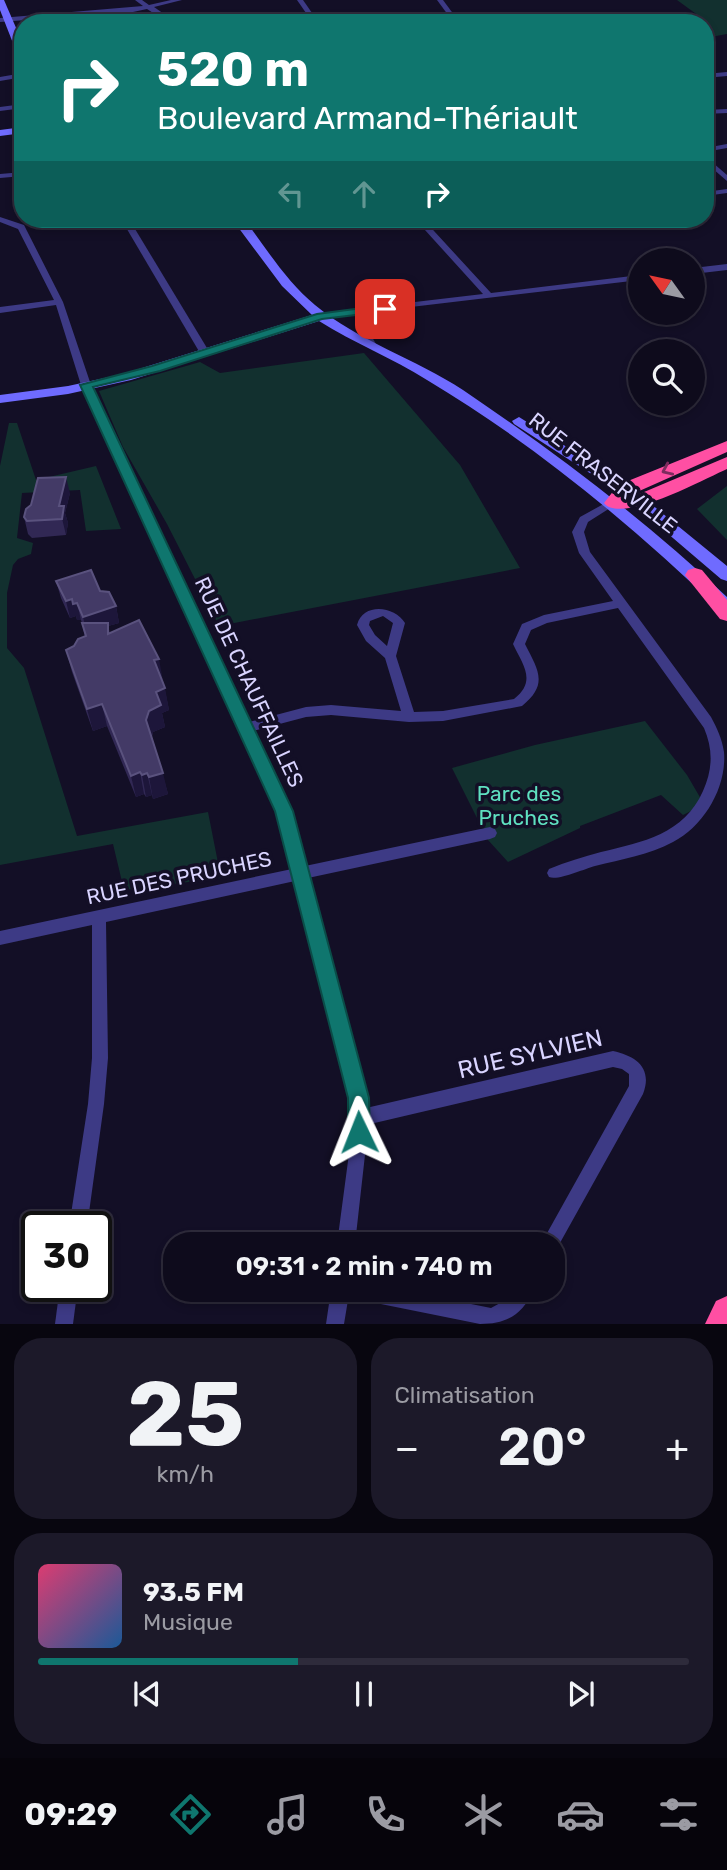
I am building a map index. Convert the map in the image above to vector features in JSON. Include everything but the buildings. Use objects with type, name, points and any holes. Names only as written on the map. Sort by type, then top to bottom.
[{"type":"highway","points":[[619,496],[727,446]]},
{"type":"highway","points":[[619,496],[640,501],[727,462]]},
{"type":"highway","points":[[695,575],[727,614]]},
{"type":"highway","points":[[721,1324],[727,1312]]},
{"type":"main road","points":[[0,0],[4,19],[14,38]]},
{"type":"main road","name":"RUE FRASERVILLE","points":[[246,228],[295,292],[321,316],[444,384],[540,448],[619,496],[727,607]]},
{"type":"main road","points":[[0,399],[68,390],[126,377],[321,316]]},
{"type":"main road","points":[[0,393],[86,385]]},
{"type":"main road","name":"RUE FRASERVILLE","points":[[640,501],[727,575]]},
{"type":"street","points":[[138,0],[160,14]]},
{"type":"street","points":[[77,14],[150,8],[179,0]]},
{"type":"street","points":[[714,167],[727,179]]},
{"type":"street","name":"RUE DE CHAUFFAILLES","points":[[22,228],[59,302],[86,385],[284,811],[358,1098],[360,1118],[347,1232]]},
{"type":"street","points":[[130,228],[205,353]]},
{"type":"street","points":[[427,228],[489,296]]},
{"type":"street","points":[[705,270],[727,267]]},
{"type":"street","points":[[321,316],[423,306],[628,279]]},
{"type":"street","points":[[0,310],[59,302]]},
{"type":"street","points":[[371,344],[366,337],[366,330],[371,324],[385,316],[423,306]]},
{"type":"street","points":[[554,873],[574,864],[650,847],[672,839],[700,813],[709,797],[718,764],[714,734],[585,553],[578,532],[584,520],[619,496]]},
{"type":"street","points":[[246,728],[285,717],[331,710],[409,716],[467,713],[518,703],[527,696],[533,685],[531,667],[519,644],[526,627],[544,619],[622,603]]},
{"type":"street","points":[[390,656],[409,716]]},
{"type":"street","name":"RUE DES PRUCHES","points":[[0,938],[490,833]]},
{"type":"street","points":[[80,1211],[100,1058],[99,916]]},
{"type":"street","name":"RUE SYLVIEN","points":[[360,1118],[613,1059],[626,1061],[636,1067],[639,1077],[637,1088],[557,1232]]},
{"type":"street","points":[[64,1324],[67,1302]]},
{"type":"street","points":[[335,1324],[338,1302]]},
{"type":"street","points":[[416,1302],[491,1317],[509,1308],[514,1302]]},
{"type":"green space","points":[[677,0],[727,0],[727,34],[714,36],[714,14],[696,14]]},
{"type":"green space","points":[[364,353],[460,465],[520,568],[219,626],[167,524],[123,447],[99,391],[200,362],[220,373]]},
{"type":"green space","points":[[9,423],[17,423],[36,480],[96,466],[121,529],[86,531],[80,490],[22,493],[17,538],[33,543],[31,554],[18,559],[13,565],[7,593],[7,648],[24,668],[77,836],[208,812],[221,878],[124,890],[113,844],[0,865],[0,466]]},
{"type":"green space","points":[[727,486],[727,540],[697,509]]},
{"type":"green space","name":"Parc des Pruches","points":[[645,721],[687,775],[701,799],[693,810],[683,815],[661,795],[580,826],[508,862],[488,840],[452,768],[535,745]]},
{"type":"route","points":[[359,1132],[358,1098],[284,811],[86,385],[155,369],[321,316],[385,309]]}]
